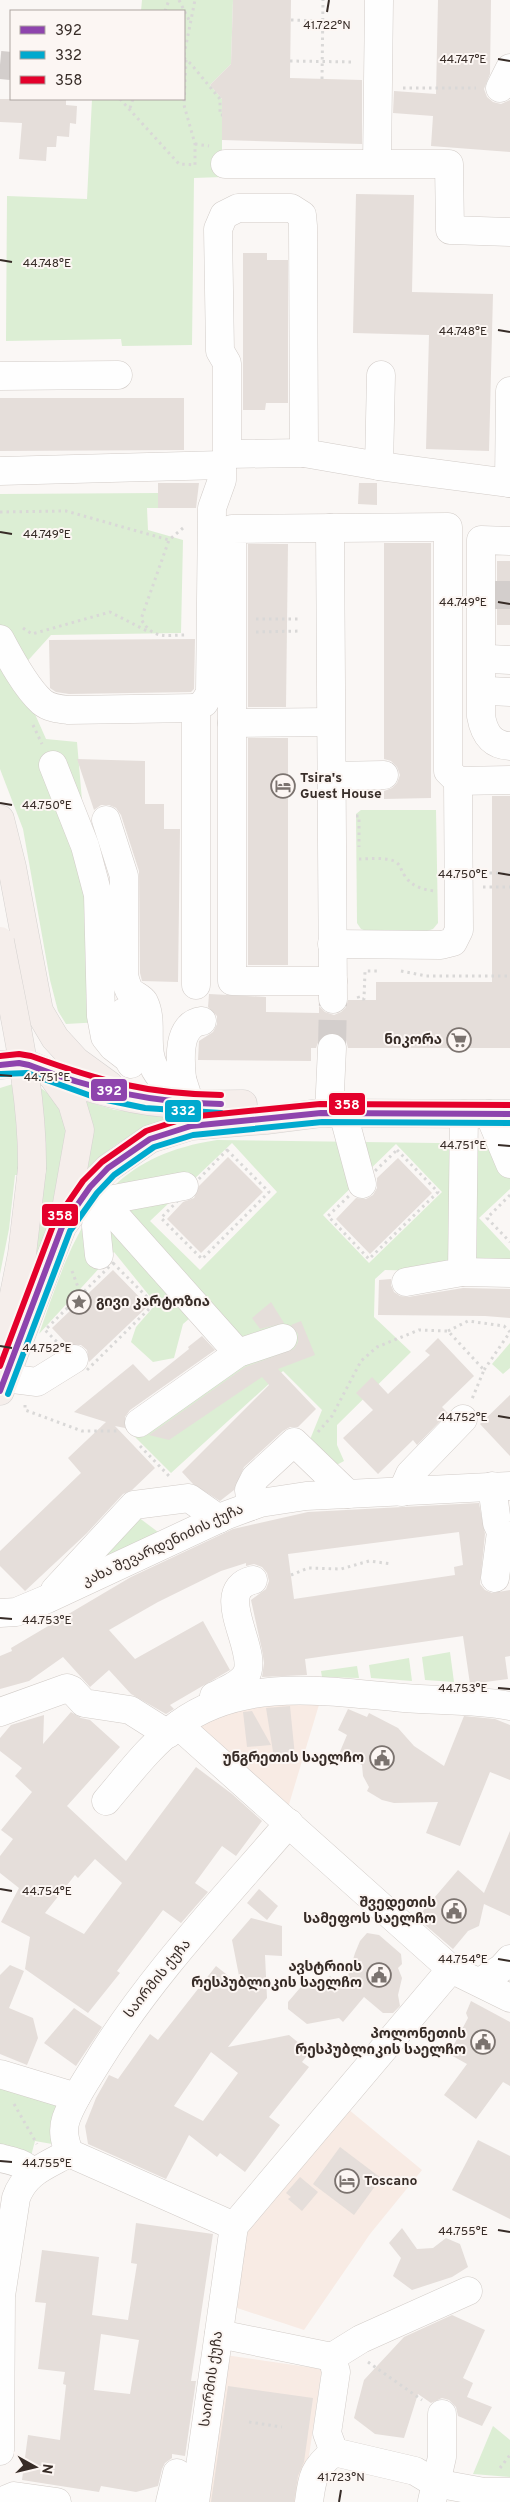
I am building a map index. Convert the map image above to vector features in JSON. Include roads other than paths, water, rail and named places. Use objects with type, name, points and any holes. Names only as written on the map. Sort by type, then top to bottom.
[{"type":"main road","points":[[0,819],[12,867],[35,995],[46,1025],[76,1061],[124,1096]]},
{"type":"main road","points":[[0,941],[28,1097],[32,1169],[22,1254],[13,1292],[2,1379]]},
{"type":"main road","points":[[0,1065],[19,1062],[51,1074],[124,1096],[190,1104],[260,1104],[331,1113]]},
{"type":"main road","points":[[2,1379],[62,1227],[80,1130],[72,1103],[51,1074]]},
{"type":"main road","points":[[62,1227],[96,1194],[108,1168],[129,1152],[169,1131],[210,1123],[266,1120],[331,1113],[488,1114]]},
{"type":"street","points":[[377,163],[379,0]]},
{"type":"street","points":[[225,164],[449,164],[450,230],[510,232]]},
{"type":"street","points":[[304,453],[302,216],[291,208],[238,208],[224,215],[218,230],[220,351],[227,363],[222,480],[212,508],[225,629],[232,723],[232,982],[333,970],[444,960]]},
{"type":"street","points":[[0,376],[118,375]]},
{"type":"street","points":[[379,466],[381,375]]},
{"type":"street","points":[[0,471],[304,453],[379,466],[509,483],[510,390]]},
{"type":"street","points":[[288,545],[330,536],[448,528],[448,771],[458,781],[510,780]]},
{"type":"street","points":[[8,631],[15,665],[42,702],[55,708],[68,710],[196,708],[204,703],[210,693],[225,629],[232,530],[330,536],[384,544]]},
{"type":"street","points":[[330,536],[333,970]]},
{"type":"street","points":[[510,541],[481,540],[484,595],[481,716],[484,730],[491,740],[510,746]]},
{"type":"street","points":[[196,708],[196,985]]},
{"type":"street","points":[[232,723],[330,722]]},
{"type":"street","points":[[53,765],[85,846],[98,895],[101,1016],[105,1037],[113,1047],[126,1057],[133,1067],[170,1076]]},
{"type":"street","points":[[331,776],[384,775]]},
{"type":"street","points":[[288,963],[333,970],[453,942],[459,930],[455,888],[458,781]]},
{"type":"street","points":[[106,820],[124,876],[124,975],[129,989],[144,1001],[148,1014],[147,1043],[153,1067],[170,1076],[190,1104]]},
{"type":"street","points":[[124,1012],[123,1037],[126,1057]]},
{"type":"street","points":[[170,1076],[180,1056],[187,1028],[193,1022],[202,1021]]},
{"type":"street","points":[[332,1048],[331,1113],[362,1184]]},
{"type":"street","points":[[488,1114],[510,1164]]},
{"type":"street","points":[[462,1272],[488,1114]]},
{"type":"street","points":[[96,1194],[184,1186]]},
{"type":"street","points":[[96,1194],[96,1226],[99,1255]]},
{"type":"street","points":[[96,1194],[238,1353]]},
{"type":"street","points":[[406,1282],[462,1272],[510,1273]]},
{"type":"street","points":[[133,1432],[238,1353],[283,1338]]},
{"type":"street","points":[[2,1379],[37,1382],[74,1359]]},
{"type":"street","points":[[402,1492],[410,1474],[463,1419]]},
{"type":"street","points":[[251,1506],[249,1490],[255,1478],[294,1442],[348,1494]]},
{"type":"street","points":[[494,1583],[506,1537],[497,1523],[501,1486]]},
{"type":"street","name":"კახა შევარდენიძის ქუჩა","points":[[0,1613],[16,1612],[251,1506],[306,1496],[501,1486]]},
{"type":"street","points":[[47,1598],[134,1505],[190,1498],[219,1520]]},
{"type":"street","points":[[106,1801],[145,1755],[212,1697],[240,1682],[247,1673],[249,1664],[236,1611],[236,1597],[238,1589],[245,1582],[253,1580]]},
{"type":"street","points":[[0,1712],[68,1688],[77,1694],[84,1703],[130,1710],[150,1725],[180,1724],[242,1697],[260,1693],[407,1685],[510,1687]]},
{"type":"street","points":[[320,1690],[405,1698],[496,1703],[510,1706]]},
{"type":"street","points":[[180,1724],[451,1969],[510,1998]]},
{"type":"street","name":"საირმის ქუჩა","points":[[50,2163],[64,2137],[65,2121],[76,2097],[114,2034],[168,1964],[289,1823]]},
{"type":"street","points":[[480,1982],[502,1968],[510,1959]]},
{"type":"street","points":[[0,2158],[18,2162],[27,2167],[50,2163],[234,2226],[451,1969]]},
{"type":"street","points":[[2,2074],[76,2097]]},
{"type":"street","points":[[0,2451],[1,2296],[16,2198],[21,2184],[50,2163]]},
{"type":"street","name":"საირმის ქუჩა","points":[[194,2502],[234,2226]]},
{"type":"street","points":[[219,2334],[332,2357],[361,2339],[468,2292]]},
{"type":"street","points":[[332,2357],[336,2372],[327,2433],[334,2452]]},
{"type":"street","points":[[433,2493],[442,2457],[442,2414]]},
{"type":"street","points":[[334,2452],[415,2471],[433,2493]]},
{"type":"street","points":[[308,2502],[312,2477],[321,2462],[334,2452]]},
{"type":"street","points":[[170,2502],[177,2473]]},
{"type":"street","points":[[433,2493],[484,2492],[502,2484]]},
{"type":"street","points":[[0,2502],[14,2496],[57,2502]]},
{"type":"tunnel","points":[[0,65],[10,66]]},
{"type":"tunnel","points":[[487,595],[510,595]]},
{"type":"tunnel","points":[[332,1048],[333,1000]]},
{"type":"place","name":"Tsira's Guest House","points":[[283,786]]},
{"type":"place","name":"ნიკორა","points":[[459,1040]]},
{"type":"place","name":"გივი კარტოზია","points":[[79,1302]]},
{"type":"place","name":"უნგრეთის საელჩო","points":[[382,1758]]},
{"type":"place","name":"შვედეთის სამეფოს საელჩო","points":[[454,1911]]},
{"type":"place","name":"ავსტრიის რესპუბლიკის საელჩო","points":[[379,1975]]},
{"type":"place","name":"პოლონეთის რესპუბლიკის საელჩო","points":[[483,2042]]},
{"type":"place","name":"Toscano","points":[[347,2181]]}]
